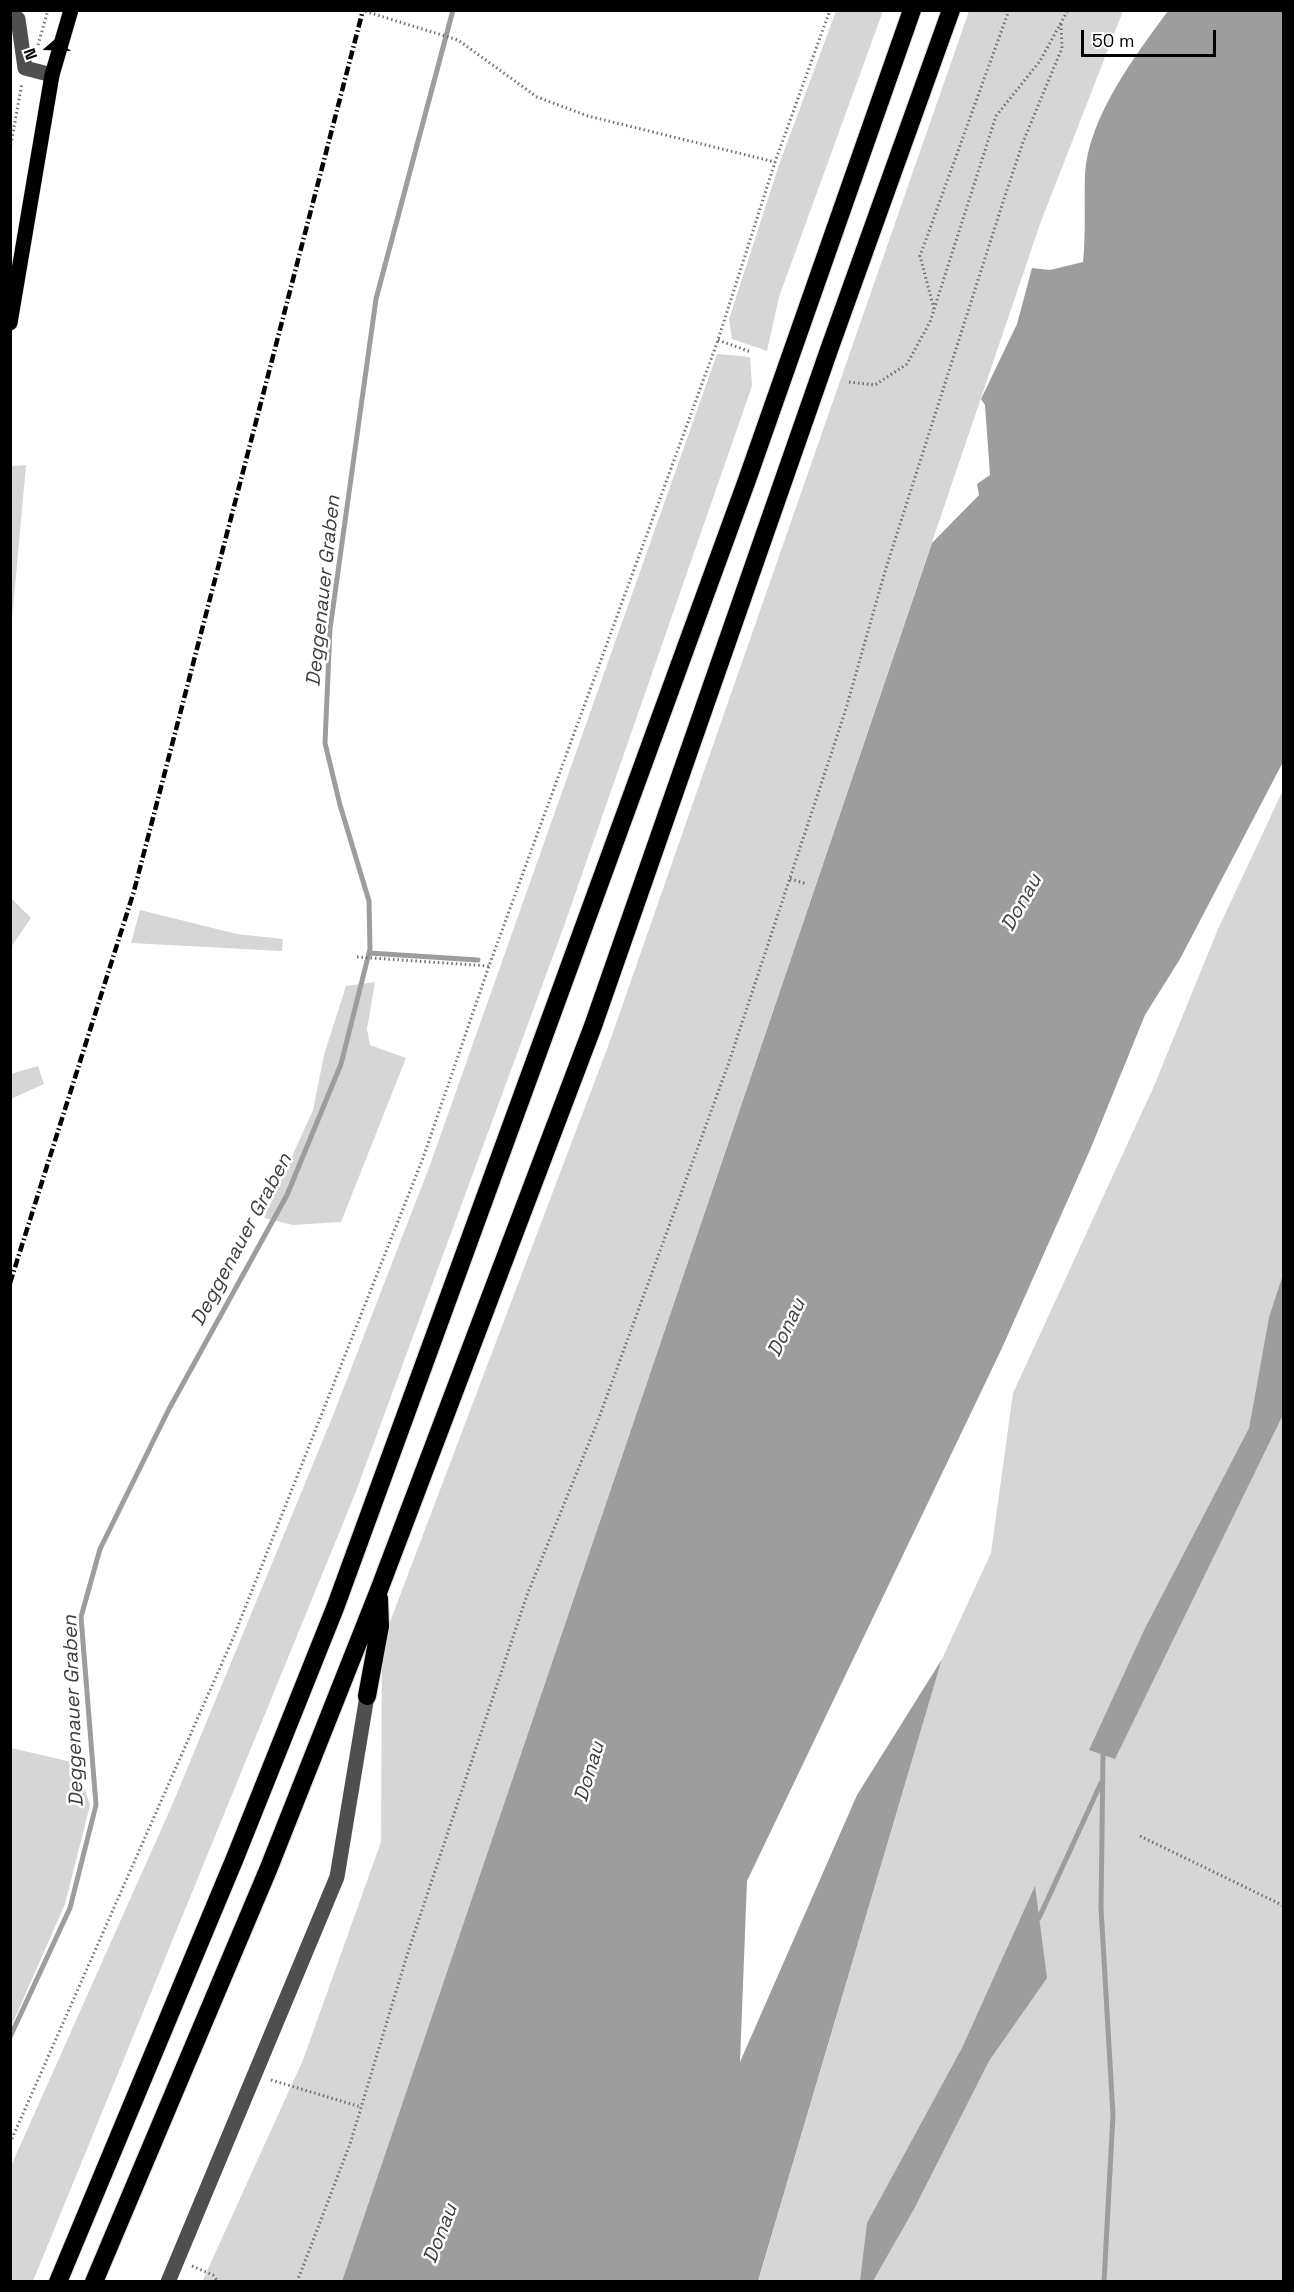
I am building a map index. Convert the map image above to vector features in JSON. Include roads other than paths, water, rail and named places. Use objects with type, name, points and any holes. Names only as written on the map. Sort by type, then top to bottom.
[{"type":"highway","points":[[58,2282],[235,1858],[335,1608],[747,480],[912,10]]},
{"type":"highway","points":[[94,2282],[268,1870],[379,1590],[593,1026],[830,347],[951,10]]},
{"type":"highway","points":[[367,1696],[381,1626],[379,1590]]},
{"type":"main road","points":[[10,323],[52,75],[71,10]]},
{"type":"lane","points":[[10,13],[18,19],[28,69],[52,75]]},
{"type":"lane","points":[[168,2282],[337,1877],[367,1696]]},
{"type":"water","name":"Donau","points":[[1168,11],[1283,11],[1283,762],[1180,959],[1145,1015],[1090,1150],[1002,1348],[747,1881],[740,2062],[857,1795],[942,1659],[758,2281],[342,2281],[932,543],[979,495],[977,484],[990,475],[985,405],[981,399],[1017,324],[1032,268],[1050,270],[1083,262],[1085,174],[1088,152],[1095,130],[1128,67]]},
{"type":"water","points":[[1283,1274],[1283,1415],[1115,1759],[1089,1750],[1145,1628],[1249,1428],[1269,1317]]},
{"type":"water","points":[[1035,1886],[1047,1978],[989,2061],[914,2209],[873,2281],[860,2281],[867,2223],[962,2048]]},
{"type":"waterway","name":"Deggenauer Graben","points":[[10,2037],[70,1908],[96,1805],[81,1617],[100,1549],[169,1409],[287,1195],[341,1064],[370,949],[369,901],[340,805],[325,743],[330,629],[376,299],[453,10]]},
{"type":"waterway","points":[[369,953],[478,960]]},
{"type":"waterway","points":[[1103,1755],[1101,1908],[1113,2115],[1104,2282]]},
{"type":"waterway","points":[[1039,1918],[1101,1783]]},
{"type":"railway","points":[[10,1283],[134,891],[363,10]]}]
